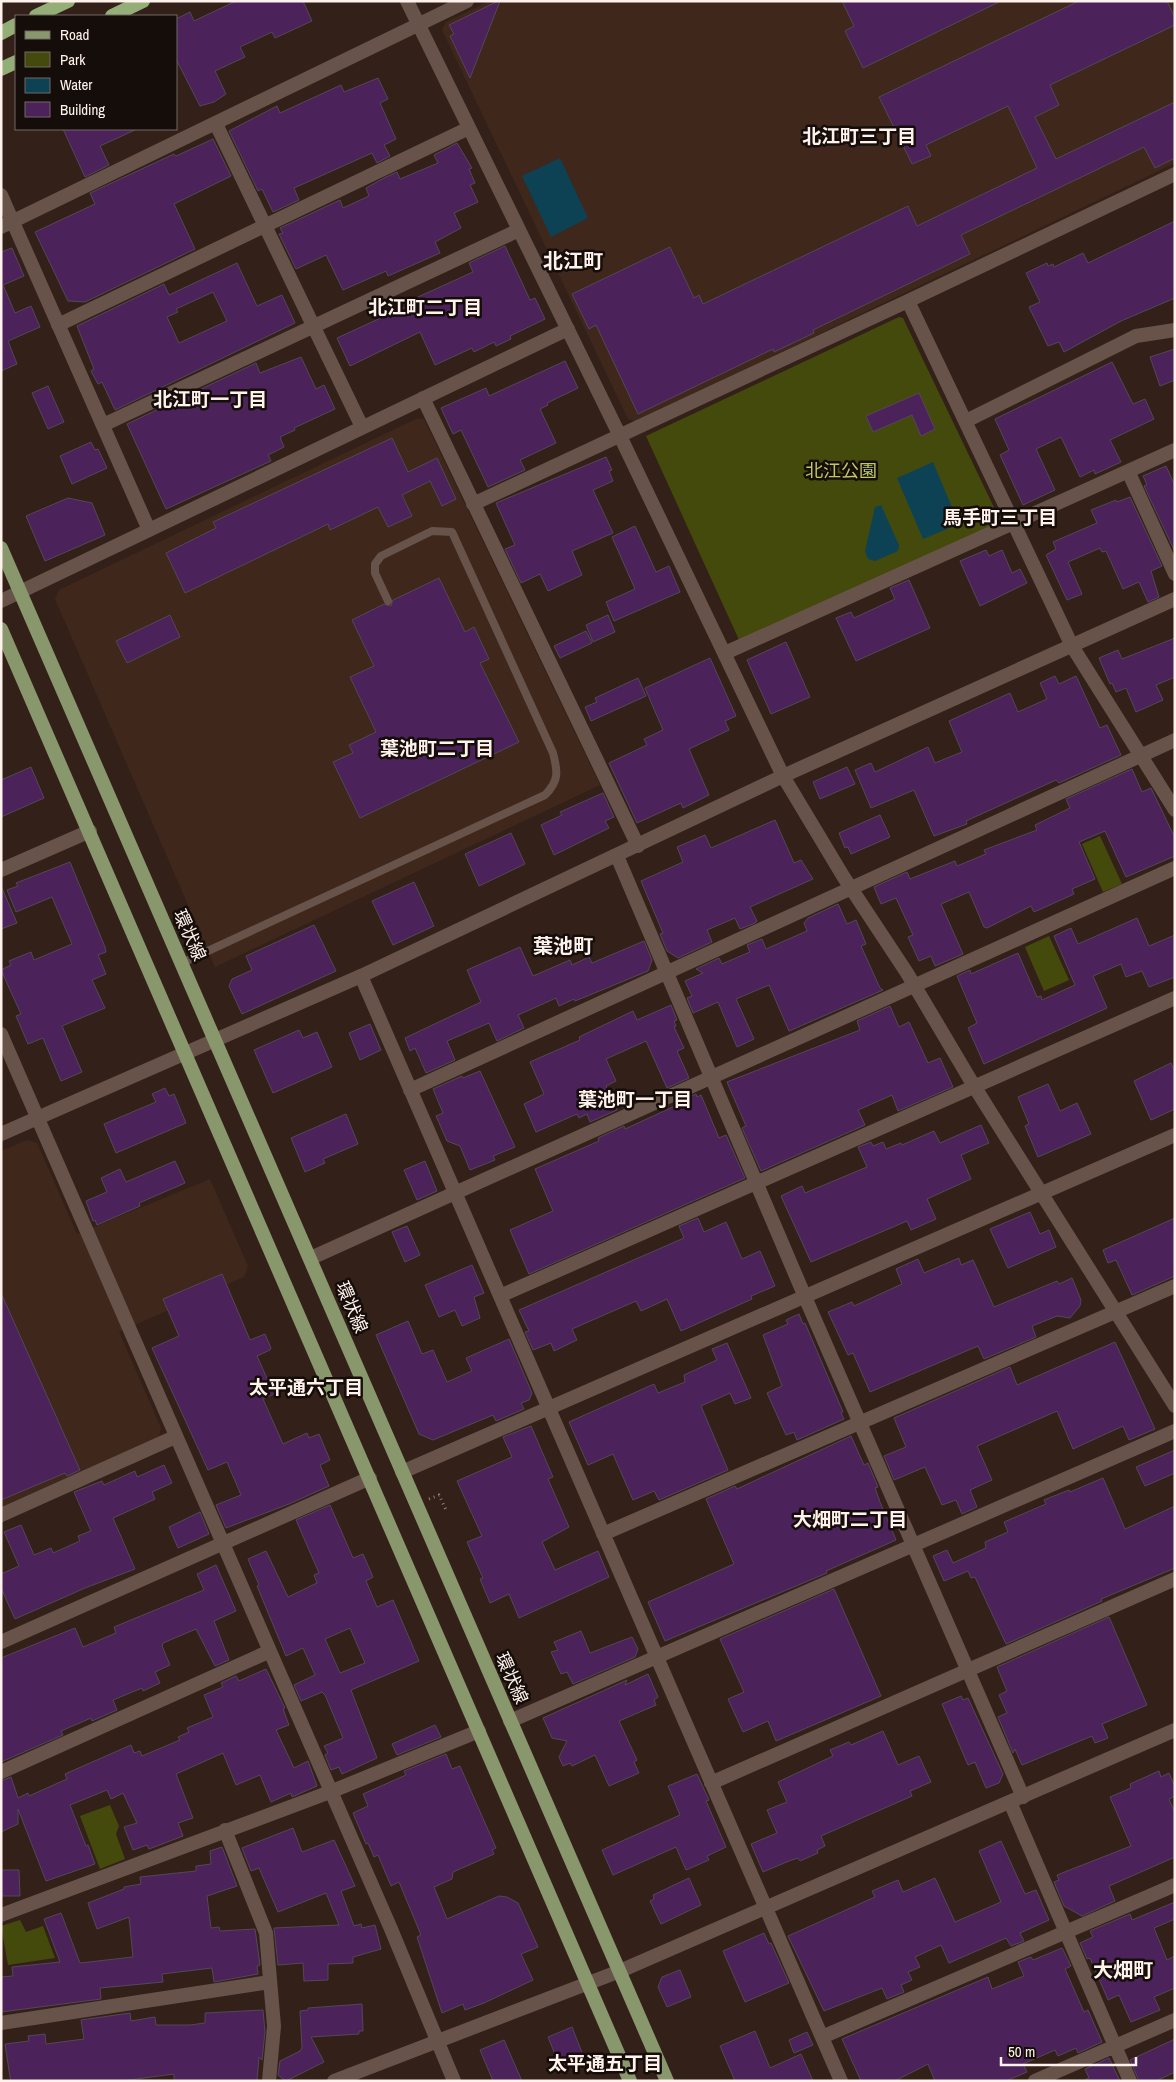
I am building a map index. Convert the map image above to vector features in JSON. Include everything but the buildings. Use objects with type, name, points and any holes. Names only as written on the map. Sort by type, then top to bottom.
[{"type":"highway","points":[[38,15],[68,1]]},
{"type":"highway","points":[[114,15],[143,1]]},
{"type":"highway","points":[[1,32],[15,26]]},
{"type":"highway","points":[[1,69],[15,62]]},
{"type":"main road","name":"環状線","points":[[1,548],[667,2081]]},
{"type":"main road","points":[[1,629],[630,2081]]},
{"type":"street","points":[[407,1],[620,436],[783,776],[843,876],[852,887],[974,1086],[1043,1193],[1175,1406]]},
{"type":"street","points":[[7,224],[467,1]]},
{"type":"street","points":[[216,124],[362,427]]},
{"type":"street","points":[[58,325],[469,128]]},
{"type":"street","points":[[472,504],[908,301],[1175,174]]},
{"type":"street","points":[[1,195],[7,224],[58,325],[149,530]]},
{"type":"street","points":[[103,425],[519,230]]},
{"type":"street","points":[[908,301],[1072,646],[1175,810]]},
{"type":"street","points":[[1,601],[568,329]]},
{"type":"street","points":[[966,421],[1136,336],[1175,330]]},
{"type":"street","points":[[423,398],[472,504],[638,846]]},
{"type":"street","points":[[724,653],[1175,450]]},
{"type":"street","points":[[1128,471],[1175,574]]},
{"type":"street","points":[[1,1134],[361,976],[783,776],[1175,599]]},
{"type":"street","points":[[410,1090],[1140,754],[1175,740]]},
{"type":"street","points":[[1,870],[90,831]]},
{"type":"street","points":[[617,856],[756,1183],[1023,1797]]},
{"type":"street","points":[[311,1258],[1175,868]]},
{"type":"street","points":[[361,976],[841,2081]]},
{"type":"street","points":[[500,1296],[1175,998]]},
{"type":"street","points":[[1,1034],[268,1652],[391,1929],[454,2081]]},
{"type":"street","points":[[402,1472],[1175,1136]]},
{"type":"street","points":[[603,1534],[1175,1286]]},
{"type":"street","points":[[510,1721],[1175,1431]]},
{"type":"street","points":[[1,1515],[175,1437]]},
{"type":"street","points":[[1,1642],[370,1478]]},
{"type":"street","points":[[712,1783],[1175,1579]]},
{"type":"street","points":[[1,1772],[268,1652]]},
{"type":"street","points":[[334,2081],[620,1971],[1175,1730]]},
{"type":"street","points":[[1,1915],[330,1792],[479,1731]]},
{"type":"street","points":[[1010,1802],[1130,2081]]},
{"type":"street","points":[[225,1830],[266,1933],[274,2026],[269,2081]]},
{"type":"street","points":[[822,2037],[1175,1885]]},
{"type":"street","points":[[1,2023],[270,1982]]},
{"type":"street","points":[[1035,2081],[1175,2020]]},
{"type":"lane","points":[[182,963],[545,795],[554,786],[558,771],[553,753],[452,532],[432,531],[382,556],[375,564],[375,573],[388,601]]},
{"type":"path","points":[[439,1495],[446,1512]]},
{"type":"shaded area","points":[[489,1],[1175,1],[1175,163],[636,422],[628,419],[442,30],[446,22]]},
{"type":"shaded area","points":[[418,418],[424,419],[600,785],[215,967],[55,599],[59,590]]},
{"type":"shaded area","points":[[27,1140],[37,1143],[77,1234],[210,1179],[248,1266],[244,1277],[119,1332],[161,1428],[159,1437],[1,1507],[1,1151]]},
{"type":"green space","name":"北江公園","points":[[899,317],[903,318],[1001,522],[740,642],[646,436]]},
{"type":"green space","points":[[1100,836],[1122,884],[1103,892],[1082,844]]},
{"type":"green space","points":[[1049,936],[1069,980],[1044,991],[1025,947]]},
{"type":"green space","points":[[110,1805],[119,1826],[116,1834],[125,1859],[100,1869],[80,1816]]},
{"type":"green space","points":[[20,1920],[26,1932],[43,1926],[55,1958],[8,1965],[1,1926]]},
{"type":"water","points":[[560,158],[588,218],[551,237],[522,176]]},
{"type":"water","points":[[933,462],[959,524],[923,539],[897,478]]},
{"type":"water","points":[[881,505],[899,545],[898,551],[875,561],[868,559],[865,551],[875,507]]},
{"type":"district","name":"北江町三丁目","points":[[859,136]]},
{"type":"district","name":"北江町","points":[[573,260]]},
{"type":"district","name":"北江町二丁目","points":[[425,307]]},
{"type":"district","name":"北江町一丁目","points":[[210,399]]},
{"type":"district","name":"馬手町三丁目","points":[[1000,517]]},
{"type":"district","name":"葉池町二丁目","points":[[437,748]]},
{"type":"district","name":"葉池町","points":[[563,945]]},
{"type":"district","name":"葉池町一丁目","points":[[635,1099]]},
{"type":"district","name":"太平通六丁目","points":[[306,1387]]},
{"type":"district","name":"大畑町二丁目","points":[[850,1519]]},
{"type":"district","name":"大畑町","points":[[1123,1969]]},
{"type":"district","name":"太平通五丁目","points":[[605,2063]]}]
